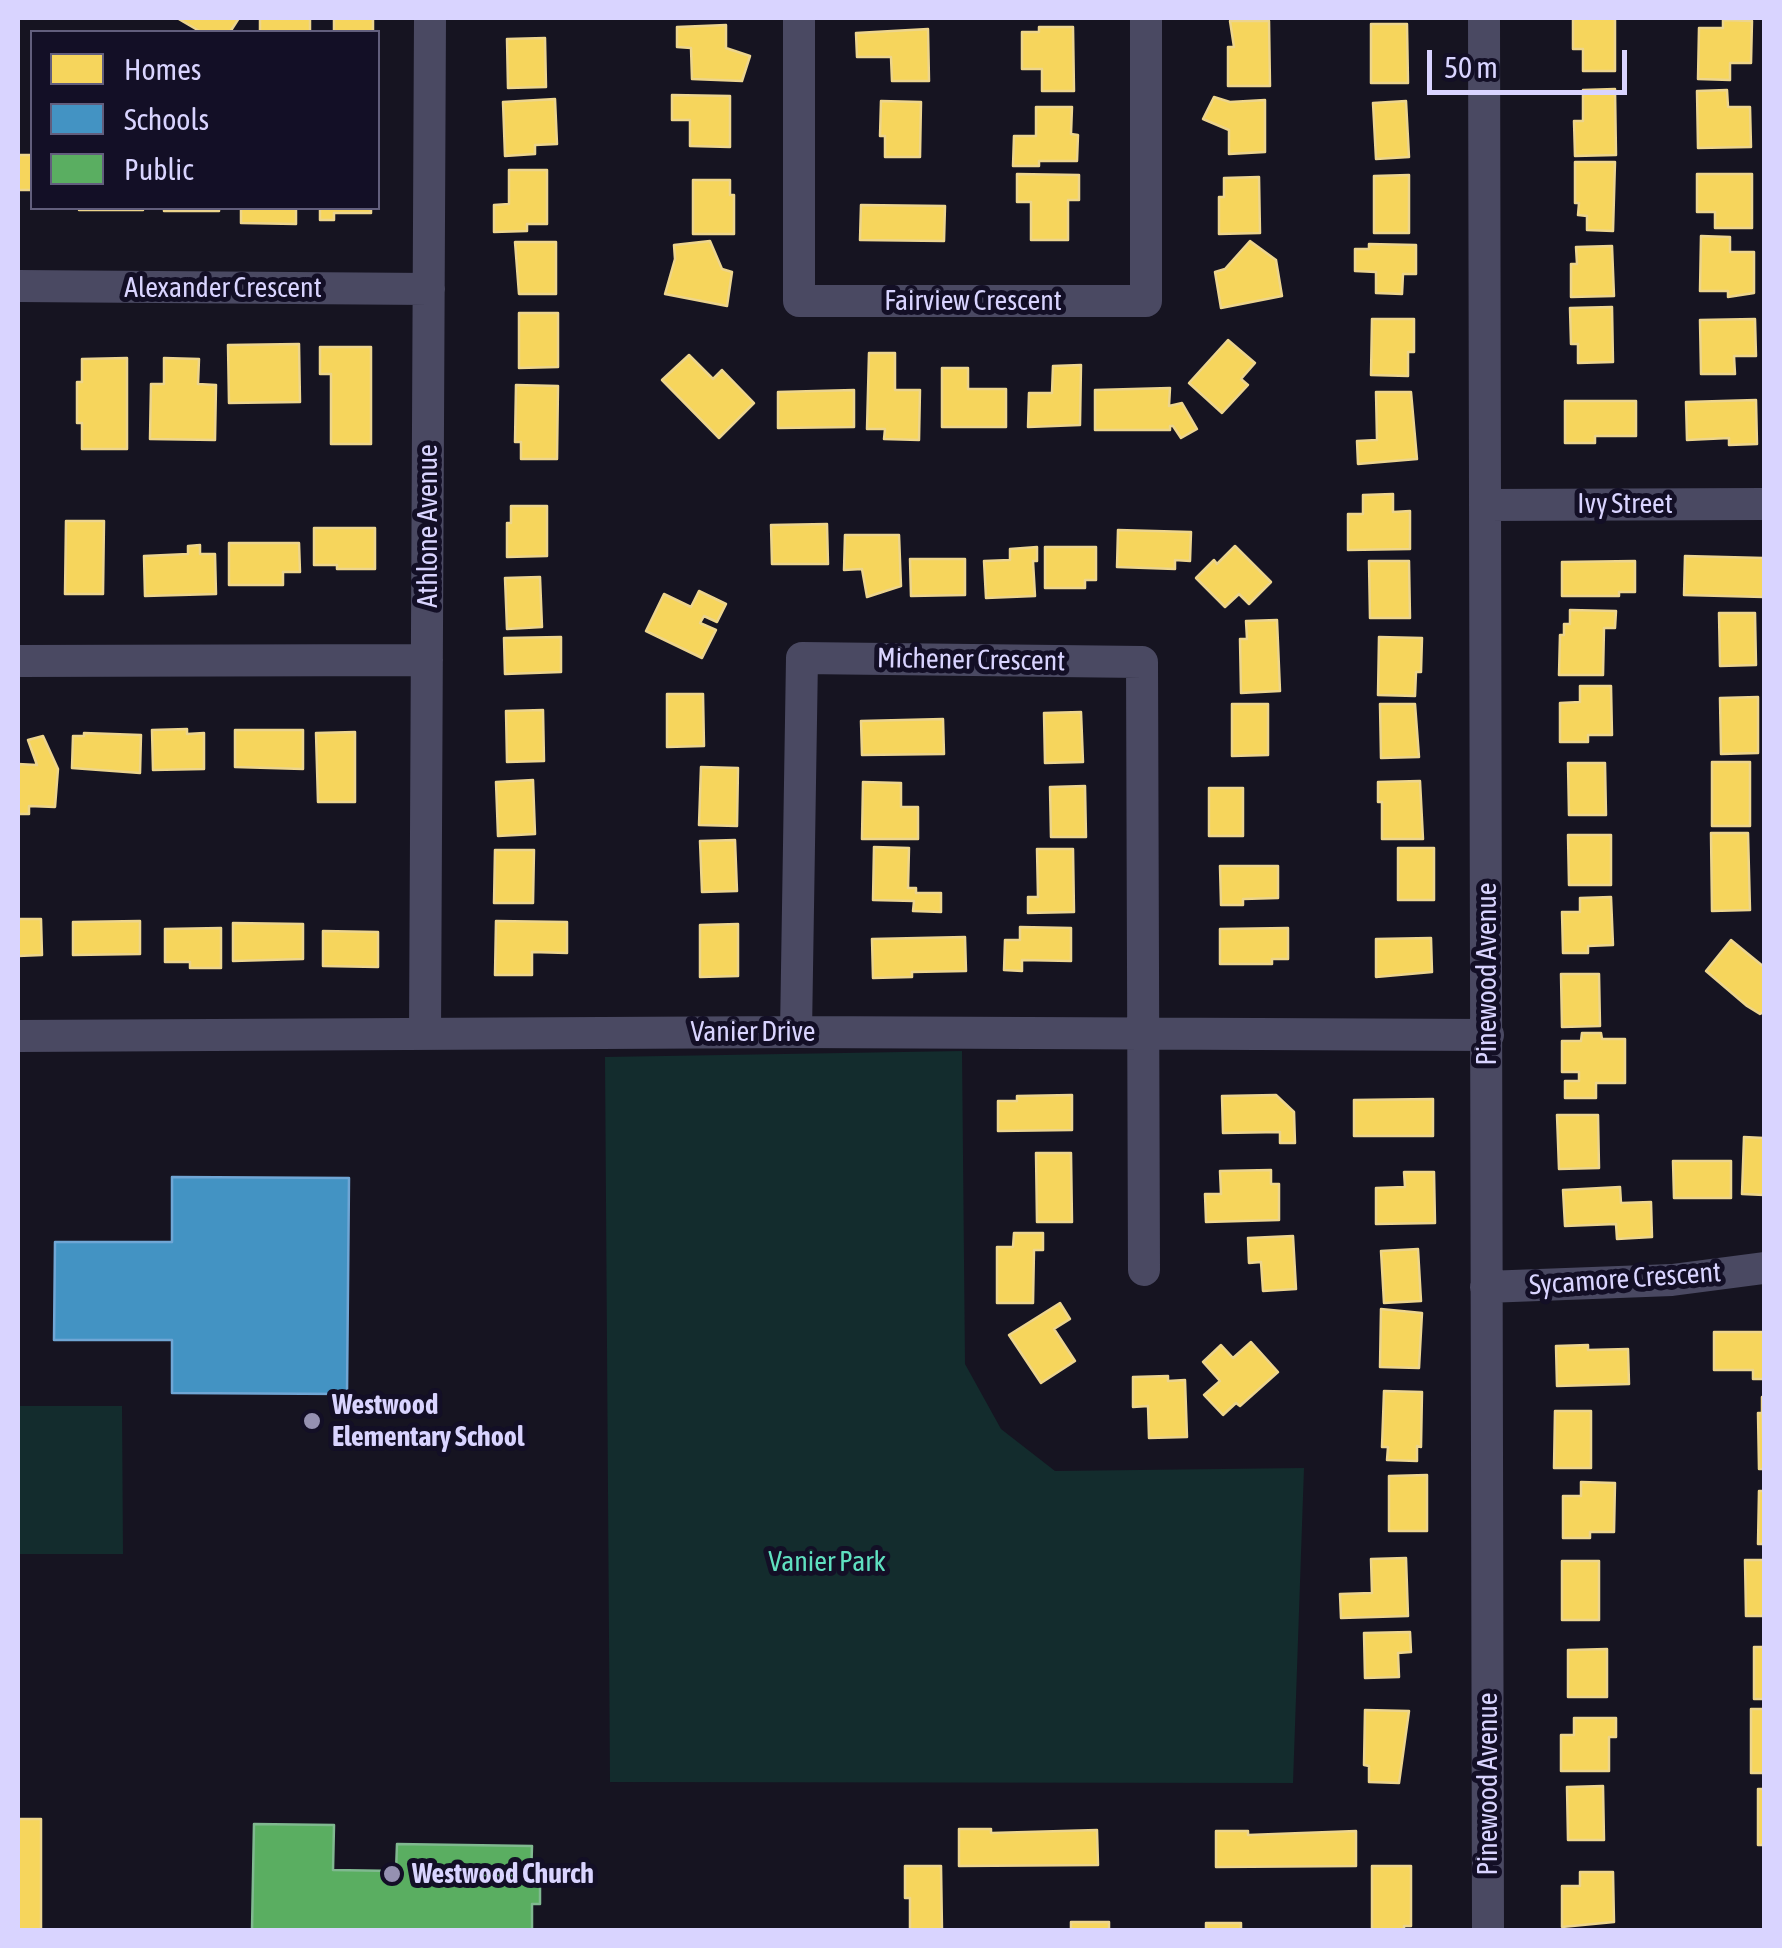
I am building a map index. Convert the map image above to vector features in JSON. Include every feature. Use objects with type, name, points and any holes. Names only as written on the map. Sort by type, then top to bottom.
[{"type":"street","name":"Athlone Avenue","points":[[425,1034],[430,18]]},
{"type":"street","name":"Fairview Crescent","points":[[799,18],[799,301],[1146,301],[1146,18]]},
{"type":"street","name":"Pinewood Avenue","points":[[1484,18],[1488,1930]]},
{"type":"street","name":"Alexander Crescent","points":[[18,286],[429,289]]},
{"type":"street","name":"Ivy Street","points":[[1485,505],[1764,504]]},
{"type":"street","name":"Michener Crescent","points":[[796,1032],[802,658],[822,658],[1142,662],[1146,1035]]},
{"type":"street","points":[[18,662],[428,660]]},
{"type":"street","name":"Vanier Drive","points":[[18,1036],[796,1032],[1488,1035]]},
{"type":"street","points":[[1144,1270],[1146,1035]]},
{"type":"street","name":"Sycamore Crescent","points":[[1486,1287],[1672,1280],[1764,1268]]},
{"type":"green space","name":"Vanier Park","points":[[962,1051],[965,1364],[1001,1429],[1055,1471],[1304,1468],[1293,1783],[610,1782],[605,1057]]},
{"type":"green space","points":[[18,1406],[122,1406],[123,1554],[18,1554]]},
{"type":"building: Homes","points":[[177,18],[239,18],[231,30],[198,30]]},
{"type":"building: Homes","points":[[260,18],[310,18],[310,30],[260,30]]},
{"type":"building: Homes","points":[[334,18],[373,18],[373,30],[334,30]]},
{"type":"building: Homes","points":[[1573,18],[1615,18],[1615,71],[1583,71],[1583,49],[1573,49]]},
{"type":"building: Homes","points":[[1723,20],[1752,21],[1751,63],[1730,63],[1730,80],[1698,79],[1699,28],[1723,28]]},
{"type":"building: Homes","points":[[1230,21],[1269,21],[1270,86],[1228,86],[1228,47],[1234,47]]},
{"type":"building: Homes","points":[[1371,24],[1407,24],[1408,83],[1371,83]]},
{"type":"building: Homes","points":[[726,25],[726,48],[750,56],[742,81],[692,79],[691,48],[677,47],[677,27]]},
{"type":"building: Homes","points":[[1039,27],[1073,27],[1074,91],[1042,91],[1042,69],[1022,69],[1022,32],[1039,32]]},
{"type":"building: Homes","points":[[928,29],[929,81],[892,81],[891,57],[857,57],[856,33]]},
{"type":"building: Homes","points":[[545,38],[546,87],[508,88],[507,39]]},
{"type":"building: Homes","points":[[1615,89],[1616,155],[1575,156],[1574,121],[1583,121],[1583,90]]},
{"type":"building: Homes","points":[[1727,90],[1728,107],[1750,107],[1751,147],[1698,148],[1697,91]]},
{"type":"building: Homes","points":[[672,95],[730,96],[730,147],[690,146],[690,120],[672,120]]},
{"type":"building: Homes","points":[[1214,97],[1230,102],[1265,100],[1265,152],[1229,154],[1229,130],[1203,119]]},
{"type":"building: Homes","points":[[555,99],[557,144],[535,145],[535,154],[505,156],[503,102]]},
{"type":"building: Homes","points":[[881,101],[921,102],[920,157],[885,157],[885,136],[880,136]]},
{"type":"building: Homes","points":[[1406,101],[1409,157],[1376,159],[1373,103]]},
{"type":"building: Homes","points":[[1036,107],[1072,107],[1071,134],[1078,135],[1077,161],[1013,166],[1014,136],[1036,136]]},
{"type":"building: Homes","points":[[18,155],[30,155],[30,190],[18,190]]},
{"type":"building: Homes","points":[[1575,162],[1615,162],[1613,231],[1587,230],[1587,216],[1578,215]]},
{"type":"building: Homes","points":[[509,170],[547,170],[547,224],[527,224],[527,231],[494,232],[494,205],[509,204]]},
{"type":"building: Homes","points":[[1017,174],[1079,175],[1079,200],[1068,200],[1068,240],[1031,240],[1031,202],[1017,202]]},
{"type":"building: Homes","points":[[1697,174],[1752,174],[1752,228],[1715,228],[1715,212],[1697,212]]},
{"type":"building: Homes","points":[[1409,175],[1409,233],[1374,233],[1374,176]]},
{"type":"building: Homes","points":[[1259,177],[1260,233],[1219,234],[1219,197],[1224,197],[1224,178]]},
{"type":"building: Homes","points":[[693,180],[730,180],[734,234],[693,234]]},
{"type":"building: Homes","points":[[861,205],[945,206],[944,241],[860,240]]},
{"type":"building: Homes","points":[[241,210],[296,210],[296,224],[241,223]]},
{"type":"building: Homes","points":[[320,210],[371,210],[334,213],[334,220],[320,220]]},
{"type":"building: Homes","points":[[1701,236],[1730,237],[1730,252],[1754,252],[1754,293],[1728,297],[1728,291],[1700,291]]},
{"type":"building: Homes","points":[[710,241],[722,269],[732,272],[727,306],[665,294],[675,259],[674,245]]},
{"type":"building: Homes","points":[[1250,241],[1276,260],[1282,296],[1221,308],[1215,272],[1225,269]]},
{"type":"building: Homes","points":[[515,242],[556,242],[556,294],[519,294]]},
{"type":"building: Homes","points":[[1369,244],[1416,245],[1416,274],[1403,274],[1402,294],[1376,293],[1376,272],[1355,271],[1355,249],[1369,249]]},
{"type":"building: Homes","points":[[1612,246],[1614,296],[1571,297],[1571,264],[1577,264],[1576,247]]},
{"type":"building: Homes","points":[[1612,307],[1613,362],[1578,363],[1578,344],[1571,344],[1570,308]]},
{"type":"building: Homes","points":[[519,313],[558,313],[558,367],[519,368]]},
{"type":"building: Homes","points":[[1372,319],[1414,319],[1414,352],[1408,352],[1408,376],[1371,375]]},
{"type":"building: Homes","points":[[1755,319],[1756,356],[1734,356],[1735,374],[1701,374],[1700,320]]},
{"type":"building: Homes","points":[[1228,340],[1255,363],[1241,379],[1248,385],[1222,413],[1189,383]]},
{"type":"building: Homes","points":[[299,344],[300,402],[229,403],[228,345]]},
{"type":"building: Homes","points":[[320,347],[371,347],[371,444],[331,444],[331,374],[320,374]]},
{"type":"building: Homes","points":[[869,353],[895,353],[895,390],[920,390],[919,440],[884,439],[885,429],[867,429]]},
{"type":"building: Homes","points":[[689,355],[713,379],[722,370],[754,403],[719,438],[662,380]]},
{"type":"building: Homes","points":[[127,358],[127,449],[82,449],[82,423],[77,423],[77,382],[82,382],[82,359]]},
{"type":"building: Homes","points":[[164,358],[199,359],[198,384],[216,385],[215,440],[150,439],[151,384],[164,384]]},
{"type":"building: Homes","points":[[1081,365],[1080,425],[1028,427],[1029,393],[1052,393],[1053,366]]},
{"type":"building: Homes","points":[[942,368],[968,368],[968,389],[1006,389],[1006,427],[942,427]]},
{"type":"building: Homes","points":[[516,385],[558,386],[557,459],[521,459],[521,442],[515,442]]},
{"type":"building: Homes","points":[[1170,388],[1169,406],[1182,403],[1197,429],[1181,438],[1173,426],[1170,430],[1095,430],[1095,390]]},
{"type":"building: Homes","points":[[854,390],[854,427],[778,428],[778,392]]},
{"type":"building: Homes","points":[[1376,392],[1411,392],[1417,459],[1358,464],[1357,441],[1377,440]]},
{"type":"building: Homes","points":[[1756,400],[1757,444],[1729,445],[1729,438],[1687,440],[1686,402]]},
{"type":"building: Homes","points":[[1565,401],[1636,401],[1636,436],[1595,436],[1595,443],[1565,443]]},
{"type":"building: Homes","points":[[1393,494],[1393,512],[1410,511],[1410,549],[1348,550],[1348,514],[1363,514],[1363,495]]},
{"type":"building: Homes","points":[[511,506],[547,506],[547,556],[507,557]]},
{"type":"building: Homes","points":[[66,521],[104,521],[103,594],[65,594]]},
{"type":"building: Homes","points":[[827,524],[828,564],[772,564],[771,525]]},
{"type":"building: Homes","points":[[314,528],[375,528],[375,569],[314,565]]},
{"type":"building: Homes","points":[[1118,530],[1191,532],[1190,561],[1175,560],[1175,569],[1117,567]]},
{"type":"building: Homes","points":[[845,535],[899,535],[901,586],[867,597],[862,569],[844,570]]},
{"type":"building: Homes","points":[[229,543],[299,543],[300,572],[283,572],[283,585],[229,585]]},
{"type":"building: Homes","points":[[200,545],[200,554],[215,554],[216,594],[145,596],[144,556],[188,554],[188,546]]},
{"type":"building: Homes","points":[[1235,546],[1271,582],[1249,604],[1239,594],[1225,607],[1196,578]]},
{"type":"building: Homes","points":[[1037,547],[1037,561],[1033,561],[1035,596],[986,598],[984,561],[1010,560],[1010,549]]},
{"type":"building: Homes","points":[[1045,547],[1096,547],[1096,580],[1085,580],[1085,588],[1045,588]]},
{"type":"building: Homes","points":[[1685,556],[1764,558],[1764,597],[1684,595]]},
{"type":"building: Homes","points":[[910,559],[965,559],[965,595],[911,596]]},
{"type":"building: Homes","points":[[1369,561],[1409,561],[1410,618],[1370,618]]},
{"type":"building: Homes","points":[[1635,561],[1635,592],[1619,592],[1619,596],[1562,596],[1562,562]]},
{"type":"building: Homes","points":[[540,577],[542,627],[507,629],[505,578]]},
{"type":"building: Homes","points":[[699,591],[726,604],[717,622],[704,616],[700,623],[716,630],[702,658],[646,631],[664,594],[691,607]]},
{"type":"building: Homes","points":[[1570,610],[1616,611],[1615,628],[1604,628],[1603,675],[1559,675],[1560,635],[1564,635],[1564,624],[1570,624]]},
{"type":"building: Homes","points":[[1719,613],[1755,613],[1756,665],[1720,666]]},
{"type":"building: Homes","points":[[1277,620],[1280,691],[1241,693],[1240,639],[1247,639],[1246,621]]},
{"type":"building: Homes","points":[[561,637],[561,672],[505,674],[504,638]]},
{"type":"building: Homes","points":[[1379,637],[1422,638],[1421,672],[1416,672],[1415,696],[1378,695]]},
{"type":"building: Homes","points":[[1580,686],[1611,686],[1612,735],[1588,735],[1588,742],[1560,742],[1560,703],[1580,702]]},
{"type":"building: Homes","points":[[667,694],[703,694],[704,746],[667,747]]},
{"type":"building: Homes","points":[[1758,697],[1758,753],[1721,754],[1720,698]]},
{"type":"building: Homes","points":[[1232,704],[1268,704],[1268,755],[1232,756]]},
{"type":"building: Homes","points":[[1380,704],[1415,704],[1419,757],[1381,758]]},
{"type":"building: Homes","points":[[543,710],[544,761],[507,762],[506,711]]},
{"type":"building: Homes","points":[[1081,712],[1083,762],[1045,763],[1044,713]]},
{"type":"building: Homes","points":[[943,719],[944,754],[862,755],[861,721]]},
{"type":"building: Homes","points":[[187,729],[187,734],[204,733],[204,769],[153,770],[152,730]]},
{"type":"building: Homes","points":[[235,730],[303,730],[303,769],[235,767]]},
{"type":"building: Homes","points":[[355,732],[355,802],[318,802],[316,733]]},
{"type":"building: Homes","points":[[141,735],[140,773],[72,768],[73,736]]},
{"type":"building: Homes","points":[[43,736],[58,769],[55,807],[29,806],[29,814],[18,814],[18,764],[37,765],[28,740]]},
{"type":"building: Homes","points":[[1712,762],[1750,762],[1750,826],[1712,826]]},
{"type":"building: Homes","points":[[1568,763],[1605,763],[1606,815],[1569,815]]},
{"type":"building: Homes","points":[[701,767],[738,768],[737,826],[699,825]]},
{"type":"building: Homes","points":[[533,780],[535,834],[498,836],[496,782]]},
{"type":"building: Homes","points":[[1420,781],[1423,839],[1382,839],[1378,782]]},
{"type":"building: Homes","points":[[863,782],[901,783],[901,807],[918,807],[918,839],[862,839]]},
{"type":"building: Homes","points":[[1085,786],[1086,837],[1051,837],[1050,787]]},
{"type":"building: Homes","points":[[1209,788],[1243,788],[1243,836],[1209,836]]},
{"type":"building: Homes","points":[[1711,833],[1748,833],[1750,910],[1712,911]]},
{"type":"building: Homes","points":[[1568,835],[1611,835],[1611,885],[1569,885]]},
{"type":"building: Homes","points":[[735,840],[737,891],[702,892],[700,841]]},
{"type":"building: Homes","points":[[874,847],[909,848],[908,888],[916,888],[916,893],[941,893],[941,912],[913,911],[914,901],[873,900]]},
{"type":"building: Homes","points":[[1398,848],[1434,848],[1434,900],[1398,900]]},
{"type":"building: Homes","points":[[1037,849],[1073,849],[1074,912],[1028,913],[1028,897],[1038,897]]},
{"type":"building: Homes","points":[[495,850],[534,850],[533,903],[494,903]]},
{"type":"building: Homes","points":[[1220,866],[1278,866],[1278,898],[1243,899],[1243,905],[1221,905]]},
{"type":"building: Homes","points":[[1611,897],[1613,945],[1588,946],[1588,953],[1563,953],[1562,912],[1580,912],[1580,898]]},
{"type":"building: Homes","points":[[18,919],[41,919],[42,955],[18,956]]},
{"type":"building: Homes","points":[[140,921],[140,954],[73,955],[73,922]]},
{"type":"building: Homes","points":[[496,921],[567,922],[567,953],[532,952],[532,975],[495,975]]},
{"type":"building: Homes","points":[[233,923],[303,924],[303,959],[233,961]]},
{"type":"building: Homes","points":[[738,924],[738,976],[700,977],[700,925]]},
{"type":"building: Homes","points":[[1020,927],[1071,928],[1071,961],[1022,960],[1022,971],[1004,970],[1005,940],[1020,940]]},
{"type":"building: Homes","points":[[221,928],[221,968],[190,968],[190,962],[165,962],[165,929]]},
{"type":"building: Homes","points":[[1288,928],[1288,959],[1272,959],[1272,964],[1220,964],[1220,929]]},
{"type":"building: Homes","points":[[323,931],[378,932],[378,967],[323,966]]},
{"type":"building: Homes","points":[[965,937],[966,971],[912,972],[912,977],[873,978],[872,939]]},
{"type":"building: Homes","points":[[1431,938],[1432,972],[1376,977],[1376,939]]},
{"type":"building: Homes","points":[[1731,940],[1764,967],[1764,1012],[1760,1014],[1706,971]]},
{"type":"building: Homes","points":[[1561,974],[1599,974],[1600,1026],[1562,1027]]},
{"type":"building: Homes","points":[[1582,1033],[1601,1033],[1602,1039],[1625,1039],[1625,1083],[1596,1083],[1596,1098],[1565,1098],[1565,1081],[1579,1081],[1579,1072],[1562,1072],[1562,1041],[1581,1041]]},
{"type":"building: Homes","points":[[1072,1095],[1072,1130],[998,1131],[998,1101],[1017,1101],[1017,1096]]},
{"type":"building: Homes","points":[[1276,1095],[1294,1112],[1295,1143],[1280,1143],[1280,1132],[1223,1133],[1222,1096]]},
{"type":"building: Homes","points":[[1433,1099],[1433,1136],[1354,1136],[1354,1100]]},
{"type":"building: Homes","points":[[1557,1115],[1598,1115],[1599,1168],[1559,1169]]},
{"type":"building: Homes","points":[[1744,1137],[1764,1138],[1764,1195],[1742,1194]]},
{"type":"building: Homes","points":[[1036,1153],[1071,1153],[1072,1222],[1037,1222]]},
{"type":"building: Homes","points":[[1673,1161],[1731,1161],[1731,1198],[1674,1198]]},
{"type":"building: Homes","points":[[1271,1170],[1271,1184],[1279,1184],[1279,1220],[1206,1222],[1205,1194],[1221,1194],[1220,1171]]},
{"type":"building: Homes","points":[[1404,1172],[1434,1172],[1435,1223],[1376,1224],[1376,1188],[1405,1187]]},
{"type":"building: Homes","points":[[1620,1187],[1621,1203],[1651,1202],[1652,1237],[1617,1239],[1616,1224],[1565,1226],[1563,1190]]},
{"type":"building: Homes","points":[[1014,1233],[1043,1233],[1043,1250],[1034,1250],[1033,1303],[997,1303],[997,1247],[1013,1247]]},
{"type":"building: Homes","points":[[1293,1236],[1296,1289],[1263,1291],[1261,1262],[1249,1263],[1248,1238]]},
{"type":"building: Homes","points":[[1418,1249],[1421,1301],[1384,1303],[1381,1251]]},
{"type":"building: Homes","points":[[1060,1303],[1070,1319],[1054,1329],[1075,1361],[1041,1383],[1009,1335]]},
{"type":"building: Homes","points":[[1381,1309],[1422,1313],[1419,1368],[1380,1367]]},
{"type":"building: Homes","points":[[1714,1332],[1764,1332],[1764,1379],[1753,1379],[1753,1370],[1714,1370]]},
{"type":"building: Homes","points":[[1251,1342],[1278,1372],[1240,1406],[1236,1403],[1223,1415],[1204,1395],[1220,1381],[1203,1362],[1221,1345],[1233,1358]]},
{"type":"building: Homes","points":[[1588,1345],[1588,1350],[1628,1349],[1629,1384],[1557,1386],[1556,1346]]},
{"type":"building: Homes","points":[[1168,1376],[1168,1381],[1185,1380],[1187,1437],[1149,1438],[1148,1406],[1133,1407],[1133,1377]]},
{"type":"building: Homes","points":[[1384,1391],[1422,1392],[1417,1461],[1387,1460],[1388,1447],[1382,1447]]},
{"type":"building: Homes","points":[[1762,1397],[1764,1469],[1759,1469],[1758,1413],[1762,1413]]},
{"type":"building: Homes","points":[[1555,1411],[1591,1411],[1591,1468],[1554,1468]]},
{"type":"building: Homes","points":[[1427,1475],[1427,1531],[1389,1531],[1389,1476]]},
{"type":"building: Homes","points":[[1581,1482],[1615,1483],[1614,1532],[1590,1532],[1590,1538],[1563,1538],[1563,1496],[1581,1496]]},
{"type":"building: Homes","points":[[1759,1491],[1764,1491],[1764,1544],[1758,1544]]},
{"type":"building: Homes","points":[[1406,1558],[1408,1616],[1341,1618],[1340,1594],[1372,1593],[1371,1559]]},
{"type":"building: Homes","points":[[1745,1560],[1764,1560],[1764,1616],[1746,1616]]},
{"type":"building: Homes","points":[[1562,1561],[1599,1561],[1599,1620],[1562,1620]]},
{"type":"building: Homes","points":[[1410,1632],[1411,1652],[1398,1653],[1399,1677],[1365,1678],[1364,1633]]},
{"type":"building: Homes","points":[[1754,1647],[1764,1647],[1764,1699],[1754,1699]]},
{"type":"building: Homes","points":[[1607,1649],[1607,1697],[1568,1697],[1568,1650]]},
{"type":"building: Homes","points":[[1751,1709],[1764,1709],[1764,1773],[1751,1773]]},
{"type":"building: Homes","points":[[1365,1710],[1409,1711],[1399,1783],[1369,1782],[1369,1766],[1364,1765]]},
{"type":"building: Homes","points":[[1574,1718],[1616,1718],[1616,1737],[1609,1737],[1609,1771],[1561,1771],[1561,1735],[1574,1735]]},
{"type":"building: Homes","points":[[1603,1786],[1604,1840],[1568,1840],[1567,1787]]},
{"type":"building: Homes","points":[[1758,1789],[1764,1789],[1764,1845],[1758,1845]]},
{"type":"building: Homes","points":[[18,1819],[41,1819],[41,1930],[18,1930]]},
{"type":"building: Homes","points":[[959,1829],[991,1829],[991,1833],[1097,1830],[1098,1865],[959,1866]]},
{"type":"building: Homes","points":[[1216,1831],[1248,1831],[1248,1835],[1356,1831],[1356,1866],[1216,1867]]},
{"type":"building: Homes","points":[[905,1866],[941,1866],[942,1930],[910,1930]]},
{"type":"building: Homes","points":[[1372,1866],[1411,1866],[1411,1926],[1404,1926],[1404,1930],[1372,1930]]},
{"type":"building: Homes","points":[[1580,1872],[1613,1872],[1614,1922],[1562,1927],[1562,1886],[1580,1886]]},
{"type":"building: Homes","points":[[1071,1922],[1109,1922],[1109,1930],[1071,1930]]},
{"type":"building: Homes","points":[[1206,1923],[1241,1923],[1241,1930],[1206,1930]]},
{"type":"building: Schools","points":[[172,1177],[349,1178],[347,1394],[172,1393],[172,1340],[54,1340],[55,1242],[172,1242]]},
{"type":"building: Public","name":"Westwood Church","points":[[254,1824],[334,1825],[333,1870],[396,1871],[397,1844],[532,1846],[531,1878],[540,1878],[540,1904],[532,1904],[532,1930],[252,1930]]},
{"type":"place","name":"Westwood Elementary School","points":[[312,1421]]},
{"type":"place","name":"Westwood Church","points":[[392,1874]]}]
